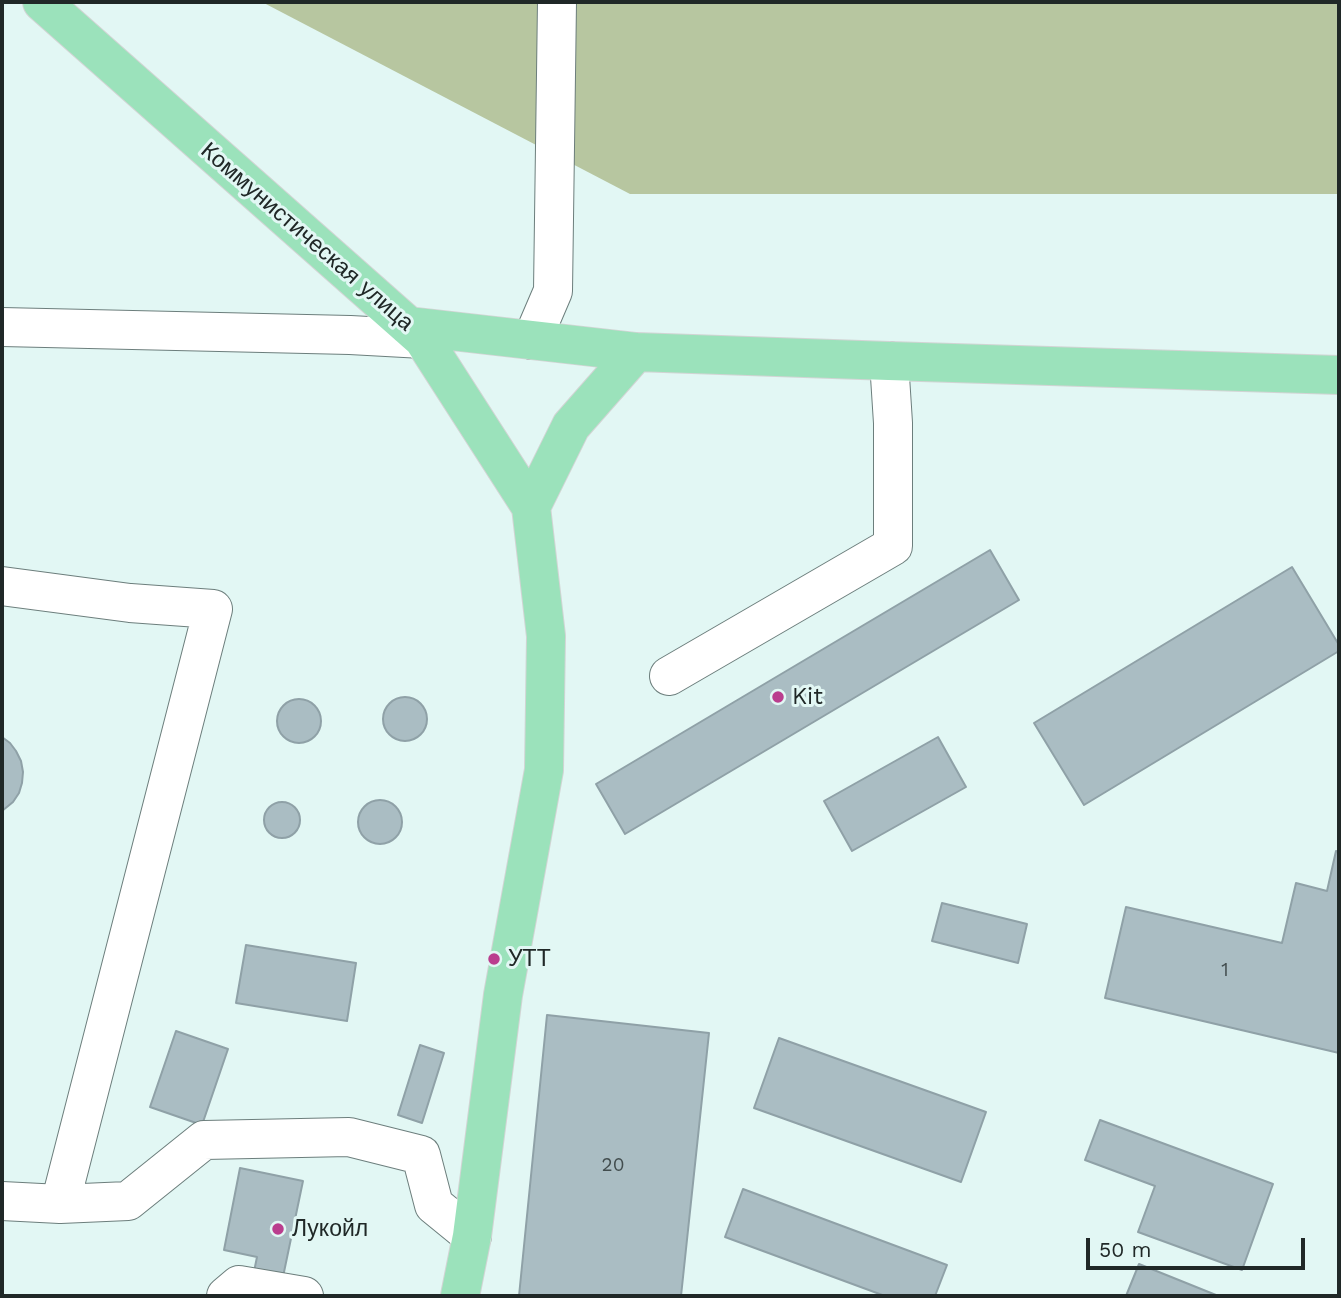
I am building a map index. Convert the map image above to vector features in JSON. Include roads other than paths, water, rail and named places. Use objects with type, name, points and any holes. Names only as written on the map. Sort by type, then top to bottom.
[{"type":"main road","name":"Коммунистическая улица","points":[[42,2],[416,333],[531,507]]},
{"type":"main road","points":[[416,333],[532,340],[636,352],[1339,374]]},
{"type":"main road","points":[[461,1295],[472,1236],[503,995],[544,770],[547,636],[531,507],[571,426],[579,394],[576,377],[568,361],[555,349],[532,340],[503,344],[487,354],[476,369],[470,386],[476,421],[489,436],[503,445],[521,449],[538,447],[555,440],[571,426],[636,352]]},
{"type":"lane","points":[[532,340],[553,291],[553,6]]},
{"type":"lane","points":[[2,327],[350,335],[416,333]]},
{"type":"lane","points":[[669,676],[893,546],[893,423],[889,361]]},
{"type":"lane","points":[[2,586],[130,603],[212,609],[60,1204]]},
{"type":"lane","points":[[2,1201],[60,1204],[128,1201],[204,1140],[349,1137],[421,1155],[434,1205],[472,1236]]},
{"type":"lane","points":[[226,1296],[239,1285],[304,1296]]},
{"type":"place","name":"Kit","points":[[778,697]]},
{"type":"place","name":"УТТ","points":[[494,959]]},
{"type":"place","name":"Лукойл","points":[[278,1229]]}]
